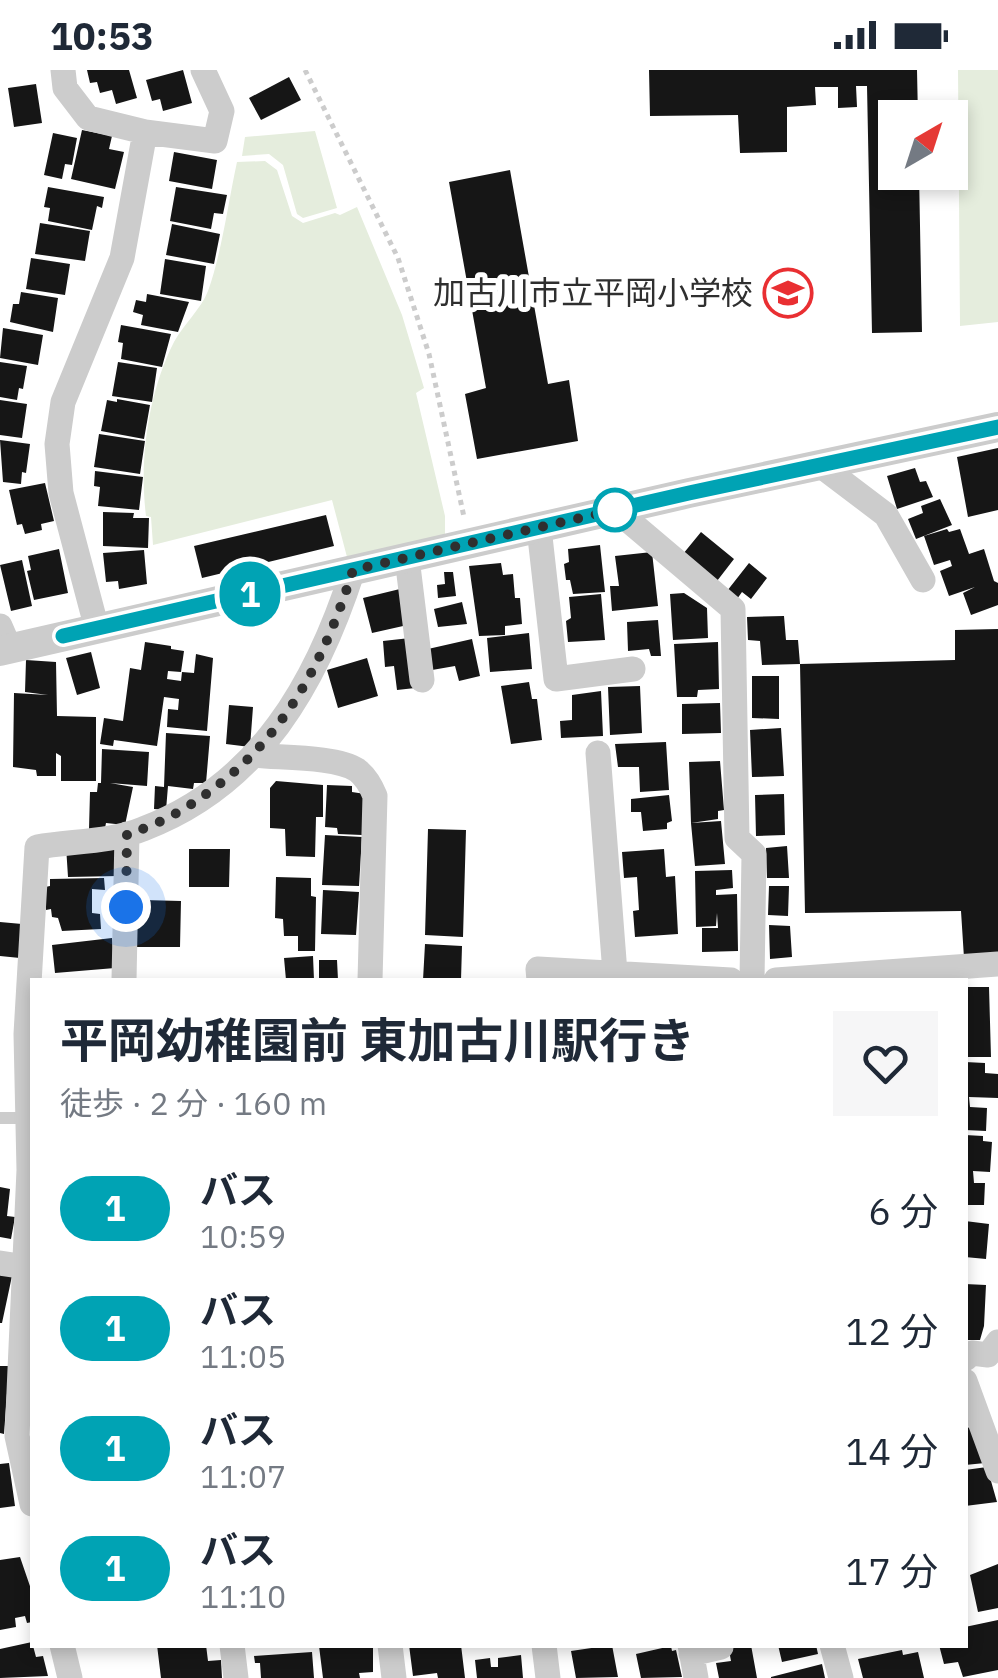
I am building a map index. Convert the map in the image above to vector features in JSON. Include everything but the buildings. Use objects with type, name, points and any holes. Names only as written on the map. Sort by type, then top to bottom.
[{"type":"street","points":[[63,70],[65,88],[88,118],[145,132],[214,141],[222,112],[203,70]]},
{"type":"street","points":[[97,629],[61,493],[57,444],[63,402],[122,258],[145,132]]},
{"type":"street","points":[[3,642],[97,629],[998,427]]},
{"type":"street","points":[[820,466],[886,515],[923,580]]},
{"type":"street","points":[[616,510],[733,609],[737,838],[754,854],[752,978]]},
{"type":"street","points":[[539,528],[556,679],[633,669]]},
{"type":"street","points":[[406,558],[422,680]]},
{"type":"street","points":[[30,1495],[17,1436],[26,1267],[26,1034],[38,847],[127,834],[181,812],[239,770],[298,700],[320,660],[353,570]]},
{"type":"street","points":[[598,753],[631,976]]},
{"type":"street","points":[[253,755],[337,763],[356,769],[368,782],[375,796],[363,970]]},
{"type":"street","points":[[124,978],[127,834]]},
{"type":"street","points":[[848,978],[998,964]]},
{"type":"street","points":[[539,978],[538,969],[680,978]]},
{"type":"street","points":[[0,1263],[26,1267]]},
{"type":"street","points":[[968,1356],[972,1353],[988,1355],[998,1342]]},
{"type":"street","points":[[968,1390],[998,1471]]},
{"type":"street","points":[[63,1648],[70,1678]]},
{"type":"street","points":[[232,1648],[236,1678]]},
{"type":"street","points":[[390,1648],[394,1678]]},
{"type":"street","points":[[544,1648],[548,1678]]},
{"type":"street","points":[[692,1659],[721,1648]]},
{"type":"street","points":[[833,1648],[841,1678]]},
{"type":"lane","points":[[0,1118],[28,1118]]},
{"type":"path","points":[[306,70],[398,258],[429,354],[470,543]]},
{"type":"green space","points":[[958,70],[998,70],[998,322],[960,326],[959,190],[968,190],[968,100],[958,100]]},
{"type":"green space","points":[[315,131],[337,208],[303,218],[297,214],[283,165],[269,154],[242,156],[245,137]]},
{"type":"green space","points":[[265,161],[277,170],[292,216],[303,223],[357,207],[402,315],[424,388],[416,393],[445,516],[445,536],[347,557],[332,500],[153,545],[151,517],[146,516],[144,472],[148,427],[158,383],[174,342],[208,291],[237,162]]},
{"type":"bus line","name":"1","points":[[63,636],[998,427]]},
{"type":"place","name":"加古川市立平岡小学校","points":[[788,293]]},
{"type":"route","points":[[126,907],[127,834],[181,812],[239,770],[272,734],[298,700],[320,660],[353,570],[615,510]]}]
